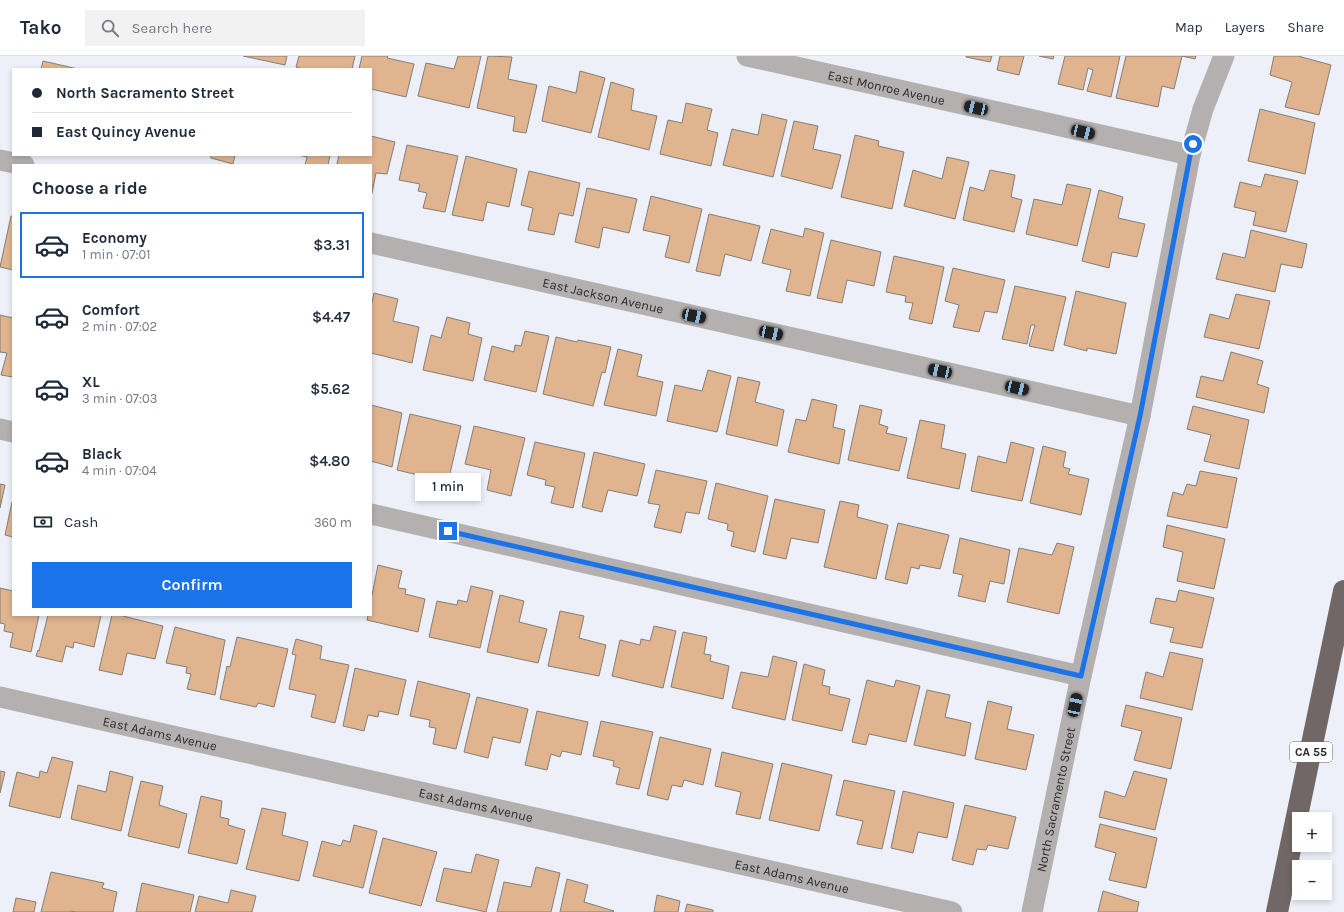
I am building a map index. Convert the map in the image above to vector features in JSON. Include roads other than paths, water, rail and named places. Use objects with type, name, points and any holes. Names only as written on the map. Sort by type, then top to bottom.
[{"type":"highway","name":"CA 55","points":[[1277,912],[1344,591]]},
{"type":"street","name":"East Monroe Avenue","points":[[747,56],[1190,156]]},
{"type":"street","name":"North Sacramento Street","points":[[1032,912],[1081,676],[1140,416],[1190,156],[1203,109],[1224,56]]},
{"type":"street","points":[[0,160],[19,164]]},
{"type":"street","name":"East Jackson Avenue","points":[[372,243],[1140,416]]},
{"type":"street","points":[[0,429],[12,432]]},
{"type":"street","points":[[372,514],[1081,676]]},
{"type":"street","name":"East Adams Avenue","points":[[0,697],[952,912]]}]
